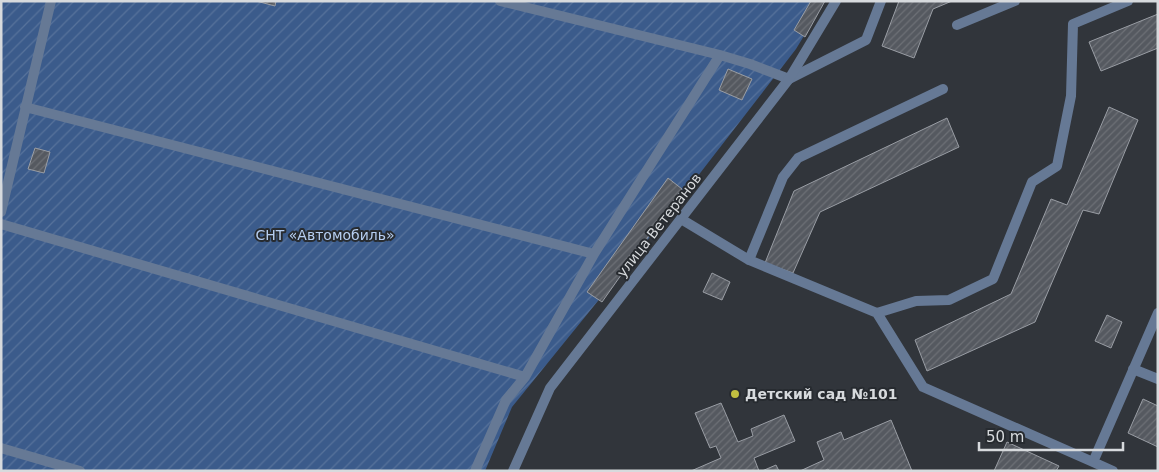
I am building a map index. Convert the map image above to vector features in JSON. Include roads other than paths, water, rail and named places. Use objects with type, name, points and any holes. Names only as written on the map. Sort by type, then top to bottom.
[{"type":"street","points":[[1,212],[51,1]]},
{"type":"street","points":[[500,1],[720,55],[789,79],[866,40],[881,1]]},
{"type":"street","name":"улица Ветеранов","points":[[513,471],[550,388],[789,79],[836,1]]},
{"type":"street","points":[[957,25],[1015,1]]},
{"type":"street","points":[[877,313],[916,301],[949,300],[993,279],[1032,182],[1057,166],[1071,96],[1073,24],[1107,5],[1128,1]]},
{"type":"street","points":[[475,471],[506,400],[525,377],[594,254],[720,55]]},
{"type":"street","points":[[748,260],[783,176],[798,158],[944,89]]},
{"type":"street","points":[[25,107],[594,254]]},
{"type":"street","points":[[681,219],[748,260],[877,313],[923,387],[1113,471]]},
{"type":"street","points":[[1,224],[525,377]]},
{"type":"street","points":[[1093,462],[1158,313]]},
{"type":"street","points":[[1133,369],[1158,379]]},
{"type":"street","points":[[1,448],[80,471]]},
{"type":"place","name":"Детский сад №101","points":[[735,394]]},
{"type":"park label","name":"СНТ «Автомобиль»","points":[[325,235]]}]
